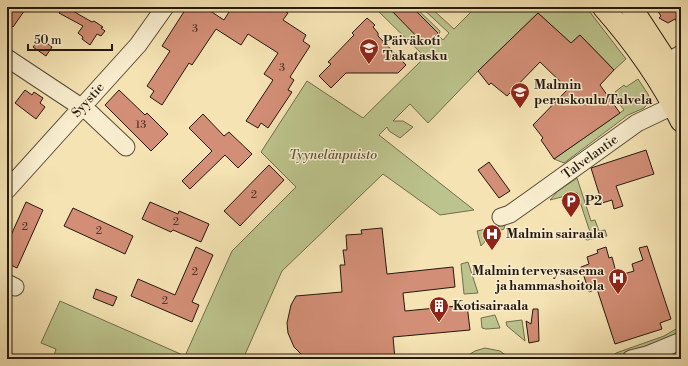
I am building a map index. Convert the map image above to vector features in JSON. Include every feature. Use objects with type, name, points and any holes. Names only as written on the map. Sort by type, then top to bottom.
[{"type":"main road","points":[[603,7],[627,36],[667,62],[678,110]]},
{"type":"main road","points":[[631,7],[667,62],[681,87]]},
{"type":"street","name":"Syystie","points":[[7,190],[138,45],[165,7]]},
{"type":"street","points":[[7,58],[90,113],[126,147]]},
{"type":"street","name":"Talvelantie","points":[[501,217],[510,214],[522,206],[637,123],[678,110]]},
{"type":"street","points":[[631,359],[647,355],[681,341]]},
{"type":"green space","name":"Tyynelänpuisto","points":[[378,7],[388,7],[426,45],[438,33],[412,7],[415,7],[440,31],[439,36],[443,40],[449,33],[421,7],[430,7],[454,29],[476,7],[586,7],[626,59],[614,70],[580,35],[571,43],[538,13],[478,71],[428,123],[410,104],[393,121],[403,121],[413,127],[400,138],[389,131],[387,127],[379,135],[474,210],[440,215],[383,174],[282,271],[243,359],[53,359],[56,349],[41,343],[60,301],[185,356],[232,251],[296,187],[261,152],[307,81],[363,118],[425,57],[376,9]]},
{"type":"green space","points":[[638,79],[648,94],[650,101],[644,108],[628,115],[564,163],[554,159],[624,110],[614,97],[618,95],[615,92],[624,85],[626,87]]},
{"type":"green space","points":[[577,178],[591,221],[595,220],[599,231],[605,230],[607,236],[587,240],[583,237],[584,234],[590,232],[577,193],[550,200],[558,191]]},
{"type":"green space","points":[[505,225],[504,229],[490,234],[481,246],[477,231]]},
{"type":"green space","points":[[468,262],[478,293],[464,294],[461,264]]},
{"type":"green space","points":[[495,315],[500,328],[482,328],[481,318]]},
{"type":"green space","points":[[522,320],[525,341],[507,326],[506,322]]},
{"type":"green space","points":[[681,326],[681,334],[616,358],[616,353],[664,336]]},
{"type":"green space","points":[[485,348],[500,351],[511,359],[469,359],[470,354]]},
{"type":"building","points":[[7,7],[27,7],[13,27],[7,23]]},
{"type":"building","points":[[62,7],[66,7],[92,22],[94,21],[103,27],[101,28],[105,31],[101,36],[97,34],[90,45],[82,39],[83,37],[78,33],[83,26],[59,13]]},
{"type":"building","points":[[187,7],[204,7],[224,20],[232,7],[279,7],[288,13],[283,20],[306,35],[303,41],[310,46],[290,77],[294,80],[288,90],[292,92],[268,128],[261,123],[258,128],[246,121],[273,80],[264,74],[278,53],[248,34],[241,45],[216,29],[192,65],[189,63],[162,105],[150,97],[154,91],[147,86],[170,51],[162,46]]},
{"type":"building","points":[[388,7],[412,7],[438,33],[426,46]]},
{"type":"building","points":[[655,7],[681,7],[681,27],[675,19],[668,23],[659,18],[661,16]]},
{"type":"building","points":[[538,13],[571,43],[580,35],[614,70],[600,85],[620,113],[554,159],[541,140],[543,138],[533,125],[568,89],[540,62],[507,96],[491,83],[489,85],[478,71]]},
{"type":"building","points":[[367,18],[375,25],[373,27],[378,33],[378,36],[406,65],[398,73],[346,73],[331,88],[319,76],[331,64],[328,62],[354,35],[352,33]]},
{"type":"building","points":[[40,38],[52,47],[46,56],[33,47]]},
{"type":"building","points":[[25,90],[32,95],[34,92],[43,98],[40,103],[45,107],[36,119],[15,103]]},
{"type":"building","points":[[119,90],[145,115],[147,113],[168,134],[151,151],[105,105]]},
{"type":"building","points":[[203,114],[224,136],[229,132],[252,154],[238,168],[225,155],[190,189],[182,181],[212,151],[189,128]]},
{"type":"building","points":[[646,150],[654,174],[616,186],[623,206],[614,209],[612,200],[602,203],[591,168]]},
{"type":"building","points":[[489,162],[510,191],[499,198],[478,170]]},
{"type":"building","points":[[269,165],[284,180],[240,226],[224,211]]},
{"type":"building","points":[[26,202],[43,210],[17,268],[7,263],[7,244]]},
{"type":"building","points":[[150,202],[178,214],[179,211],[209,224],[201,242],[173,230],[171,232],[142,219]]},
{"type":"building","points":[[73,208],[133,236],[125,254],[64,226]]},
{"type":"building","points":[[382,228],[387,274],[453,267],[455,287],[403,293],[405,311],[467,305],[470,330],[393,337],[395,359],[306,359],[294,347],[288,333],[287,323],[291,305],[296,296],[342,292],[340,265],[345,265],[343,250],[347,250],[346,235],[362,234],[361,230]]},
{"type":"building","name":"Malmin terveysasema ja hammashoitola","points":[[647,246],[671,319],[660,323],[662,329],[615,344],[597,289],[589,292],[581,267],[589,264],[587,257],[598,253],[597,250],[606,247],[609,258],[612,257],[617,276],[634,271],[632,264],[643,260],[639,248]]},
{"type":"building","points":[[196,247],[213,255],[192,302],[199,305],[192,322],[131,296],[138,279],[175,295]]},
{"type":"building","points":[[96,289],[117,297],[113,306],[93,298]]},
{"type":"building","points":[[533,309],[538,309],[539,341],[529,343],[526,321],[531,324]]},
{"type":"place","name":"Päiväkoti Takatasku","points":[[369,65]]},
{"type":"place","name":"Malmin peruskoulu/Talvela","points":[[520,109]]},
{"type":"place","name":"P2","points":[[571,218]]},
{"type":"place","name":"Malmin sairaala","points":[[492,251]]},
{"type":"place","name":"Malmin terveysasema ja hammashoitola","points":[[618,295]]},
{"type":"place","name":"Kotisairaala","points":[[439,323]]}]
